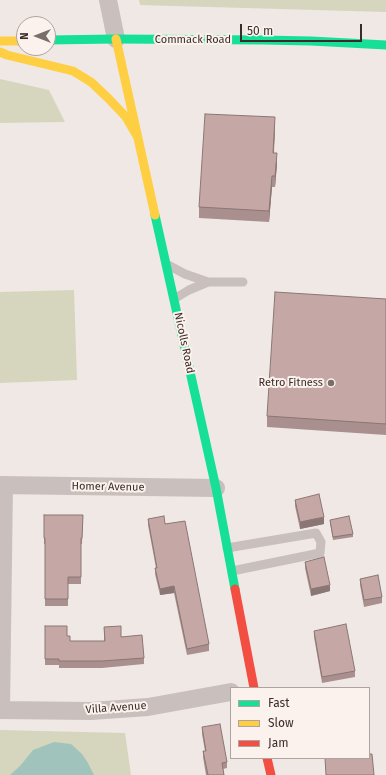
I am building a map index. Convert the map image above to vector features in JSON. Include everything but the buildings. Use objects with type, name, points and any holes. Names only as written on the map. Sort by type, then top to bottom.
[{"type":"street","name":"Nicolls Road","points":[[108,0],[216,488],[253,687]]},
{"type":"street","points":[[0,41],[16,40]]},
{"type":"street","name":"Commack Road","points":[[56,40],[311,41],[386,45]]},
{"type":"street","points":[[0,52],[73,71],[91,82],[126,117],[137,136]]},
{"type":"street","points":[[0,710],[2,485]]},
{"type":"street","name":"Homer Avenue","points":[[2,485],[216,488]]},
{"type":"street","name":"Villa Avenue","points":[[0,710],[92,711],[148,707],[230,692]]},
{"type":"street","points":[[267,759],[271,775]]},
{"type":"lane","points":[[166,264],[185,274],[208,282],[243,282]]},
{"type":"lane","points":[[174,299],[189,290],[208,282]]},
{"type":"lane","points":[[227,548],[316,533],[321,542],[320,553],[232,571]]},
{"type":"green space","points":[[139,0],[386,0],[386,12],[140,5]]},
{"type":"green space","points":[[0,79],[49,90],[65,122],[0,123]]},
{"type":"green space","points":[[74,290],[77,380],[0,383],[0,292]]},
{"type":"green space","points":[[0,730],[125,733],[131,775],[0,775]]},
{"type":"water","points":[[54,742],[71,744],[82,754],[94,775],[10,775],[20,766],[33,750]]},
{"type":"traffic: fast","points":[[56,40],[263,40],[386,45]]},
{"type":"traffic: fast","points":[[155,215],[216,488],[235,589]]},
{"type":"traffic: slow","points":[[116,39],[155,215]]},
{"type":"traffic: slow","points":[[0,41],[16,41]]},
{"type":"traffic: slow","points":[[0,52],[73,71],[91,82],[126,117],[137,136]]},
{"type":"traffic: jam","points":[[235,589],[254,687]]},
{"type":"traffic: jam","points":[[267,759],[271,775]]},
{"type":"place","name":"Retro Fitness","points":[[331,383]]}]
